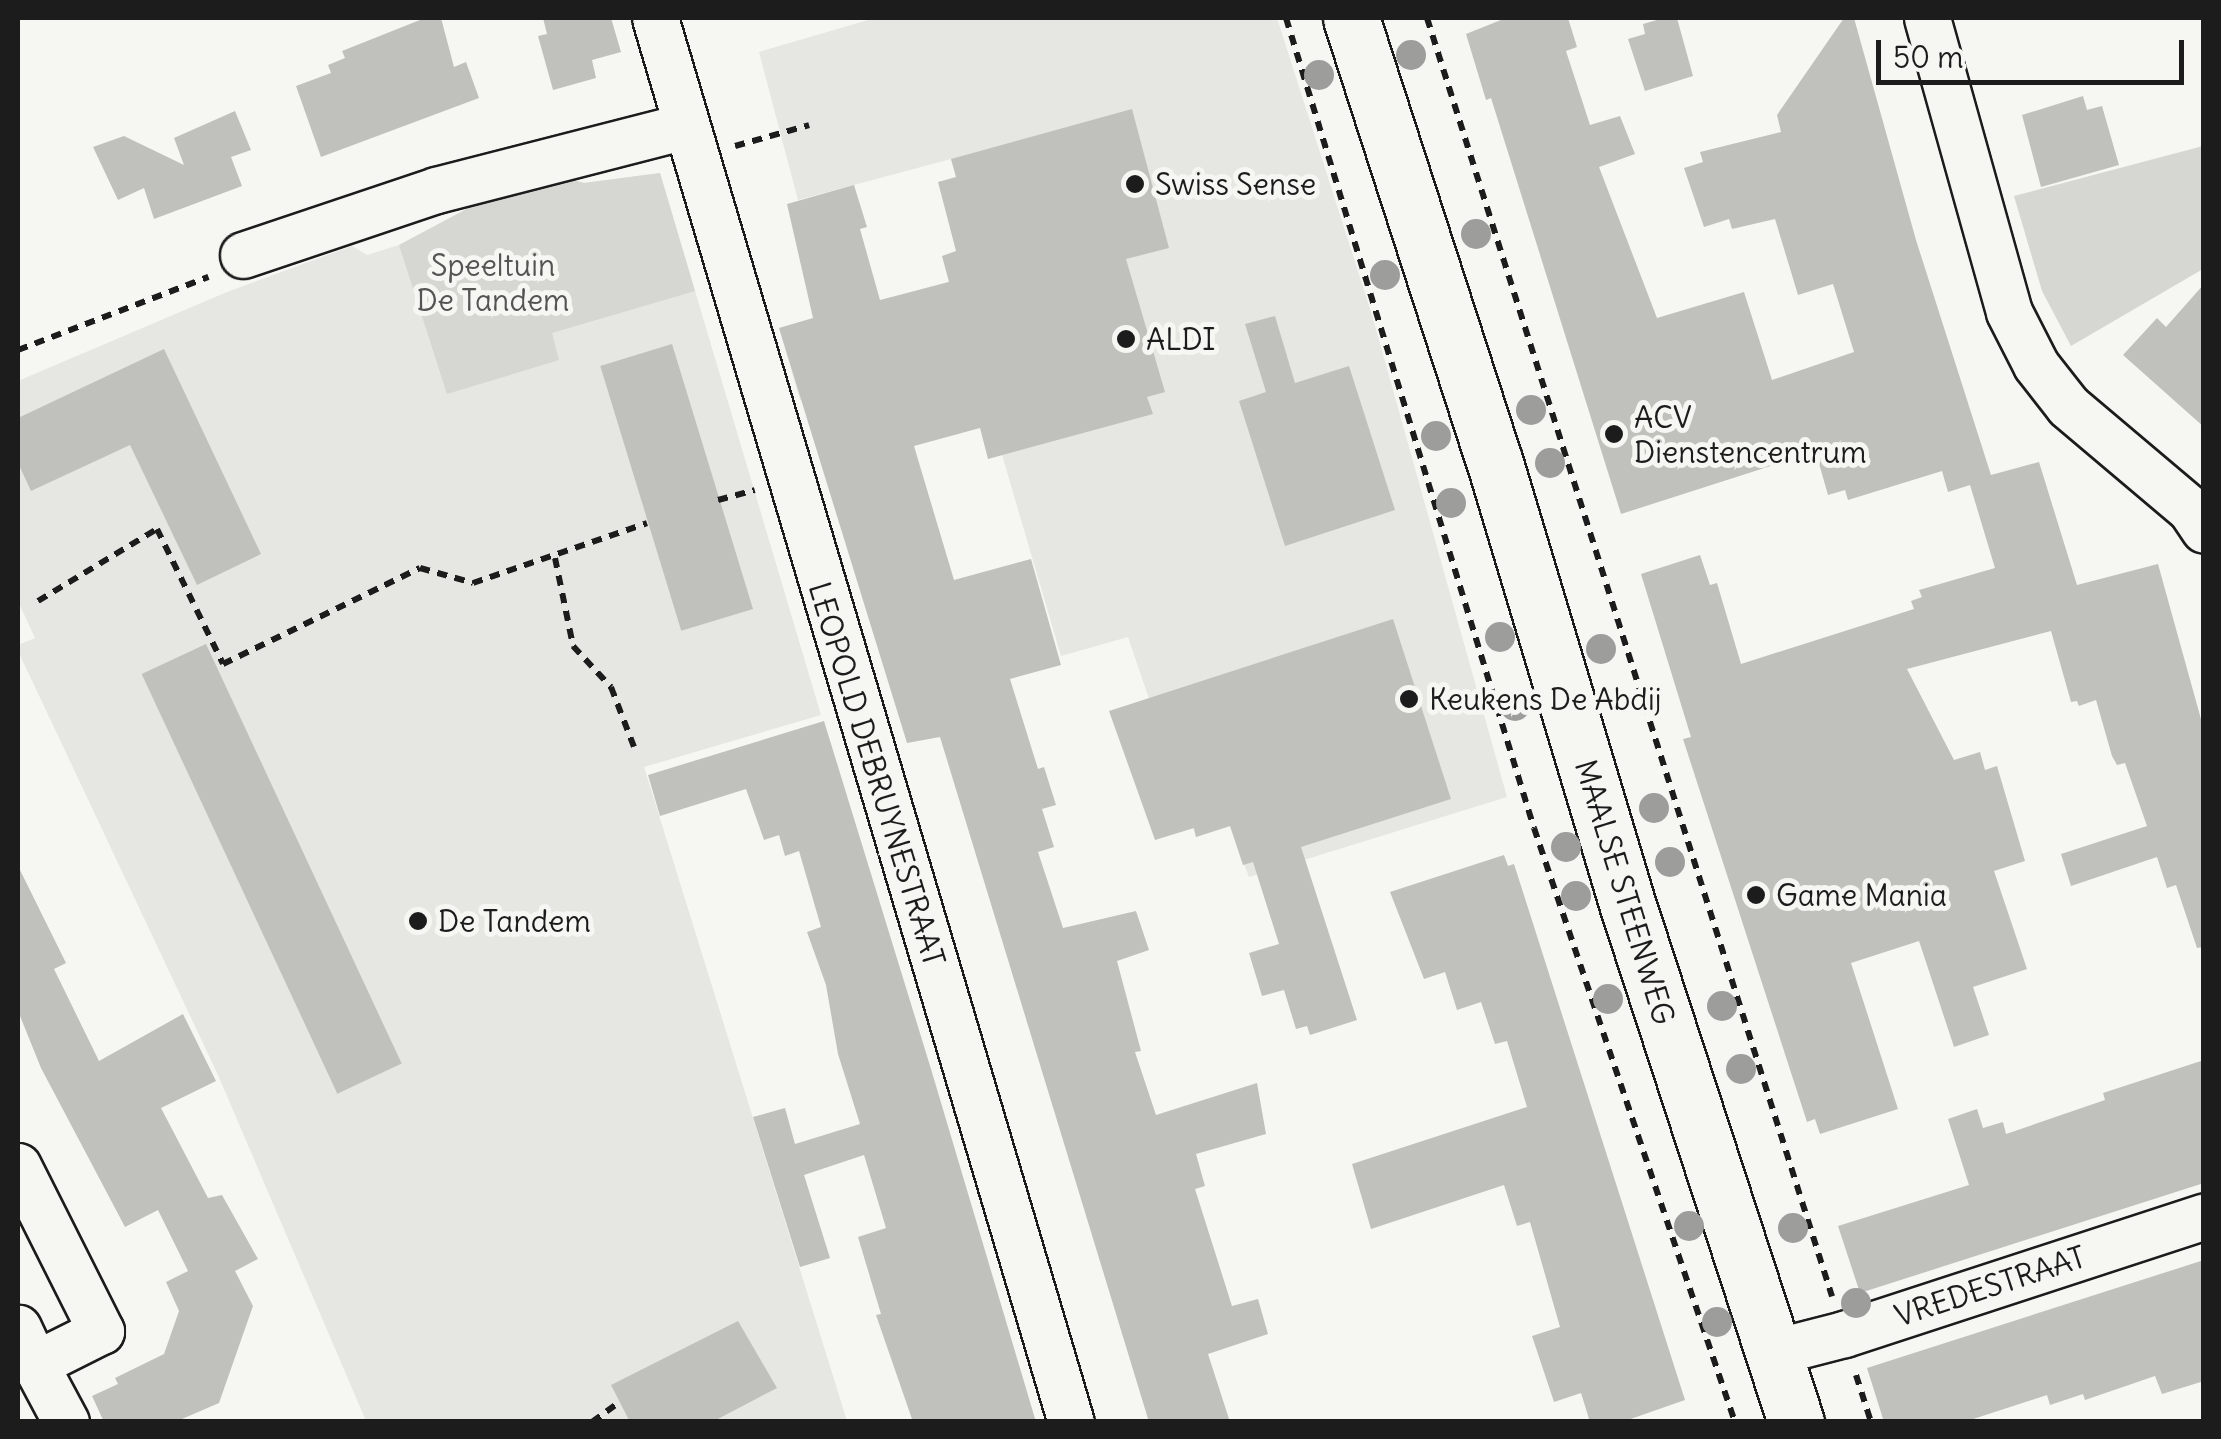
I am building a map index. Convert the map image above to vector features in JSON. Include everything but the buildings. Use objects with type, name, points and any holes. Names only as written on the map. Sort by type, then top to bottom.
[{"type":"main road","name":"MAALSE STEENWEG","points":[[1351,18],[1495,464],[1628,906],[1796,1422]]},
{"type":"street","name":"LEOPOLD DEBRUYNESTRAAT","points":[[655,18],[1071,1422]]},
{"type":"street","points":[[1927,18],[2009,312],[2036,365],[2068,406],[2190,510],[2204,530]]},
{"type":"street","points":[[243,255],[436,190],[690,141]]},
{"type":"street","points":[[18,1166],[35,1246],[101,1331],[26,1346],[66,1422]]},
{"type":"street","name":"VREDESTRAAT","points":[[1774,1352],[1844,1334],[2204,1216]]},
{"type":"path","points":[[1286,18],[1534,828],[1735,1422]]},
{"type":"path","points":[[1427,18],[1871,1422]]},
{"type":"path","points":[[690,141],[809,125]]},
{"type":"path","points":[[18,350],[232,268],[243,255]]},
{"type":"path","points":[[38,601],[157,529],[222,664],[420,568],[473,583],[555,558],[647,523]]},
{"type":"path","points":[[555,558],[573,646],[610,686],[634,748]]},
{"type":"path","points":[[592,1422],[620,1402]]},
{"type":"shaded area","points":[[875,18],[1277,18],[1372,315],[1507,797],[1249,877],[1230,826],[1196,837],[1128,637],[1061,656],[1002,455],[935,364],[800,400],[779,328],[849,309],[919,305],[915,291],[983,272],[951,159],[798,200],[759,52]]},
{"type":"shaded area","name":"De Tandem","points":[[660,173],[821,715],[644,767],[847,1421],[366,1421],[218,1075],[18,651],[18,645],[35,638],[18,601],[18,381],[227,292],[352,246],[367,255],[399,245],[476,204],[566,178],[584,183]]},
{"type":"green space","points":[[2203,146],[2203,269],[2071,346],[2042,291],[2014,196]]},
{"type":"green space","name":"Speeltuin De Tandem","points":[[660,173],[695,291],[552,333],[559,360],[447,394],[399,245],[476,204],[566,178],[584,183]]},
{"type":"place","name":"Swiss Sense","points":[[1135,184]]},
{"type":"place","name":"ALDI","points":[[1126,339]]},
{"type":"place","name":"ACV Dienstencentrum","points":[[1614,434]]},
{"type":"place","name":"Keukens De Abdij","points":[[1409,699]]},
{"type":"place","name":"Game Mania","points":[[1756,895]]},
{"type":"place","name":"De Tandem","points":[[418,921]]}]
